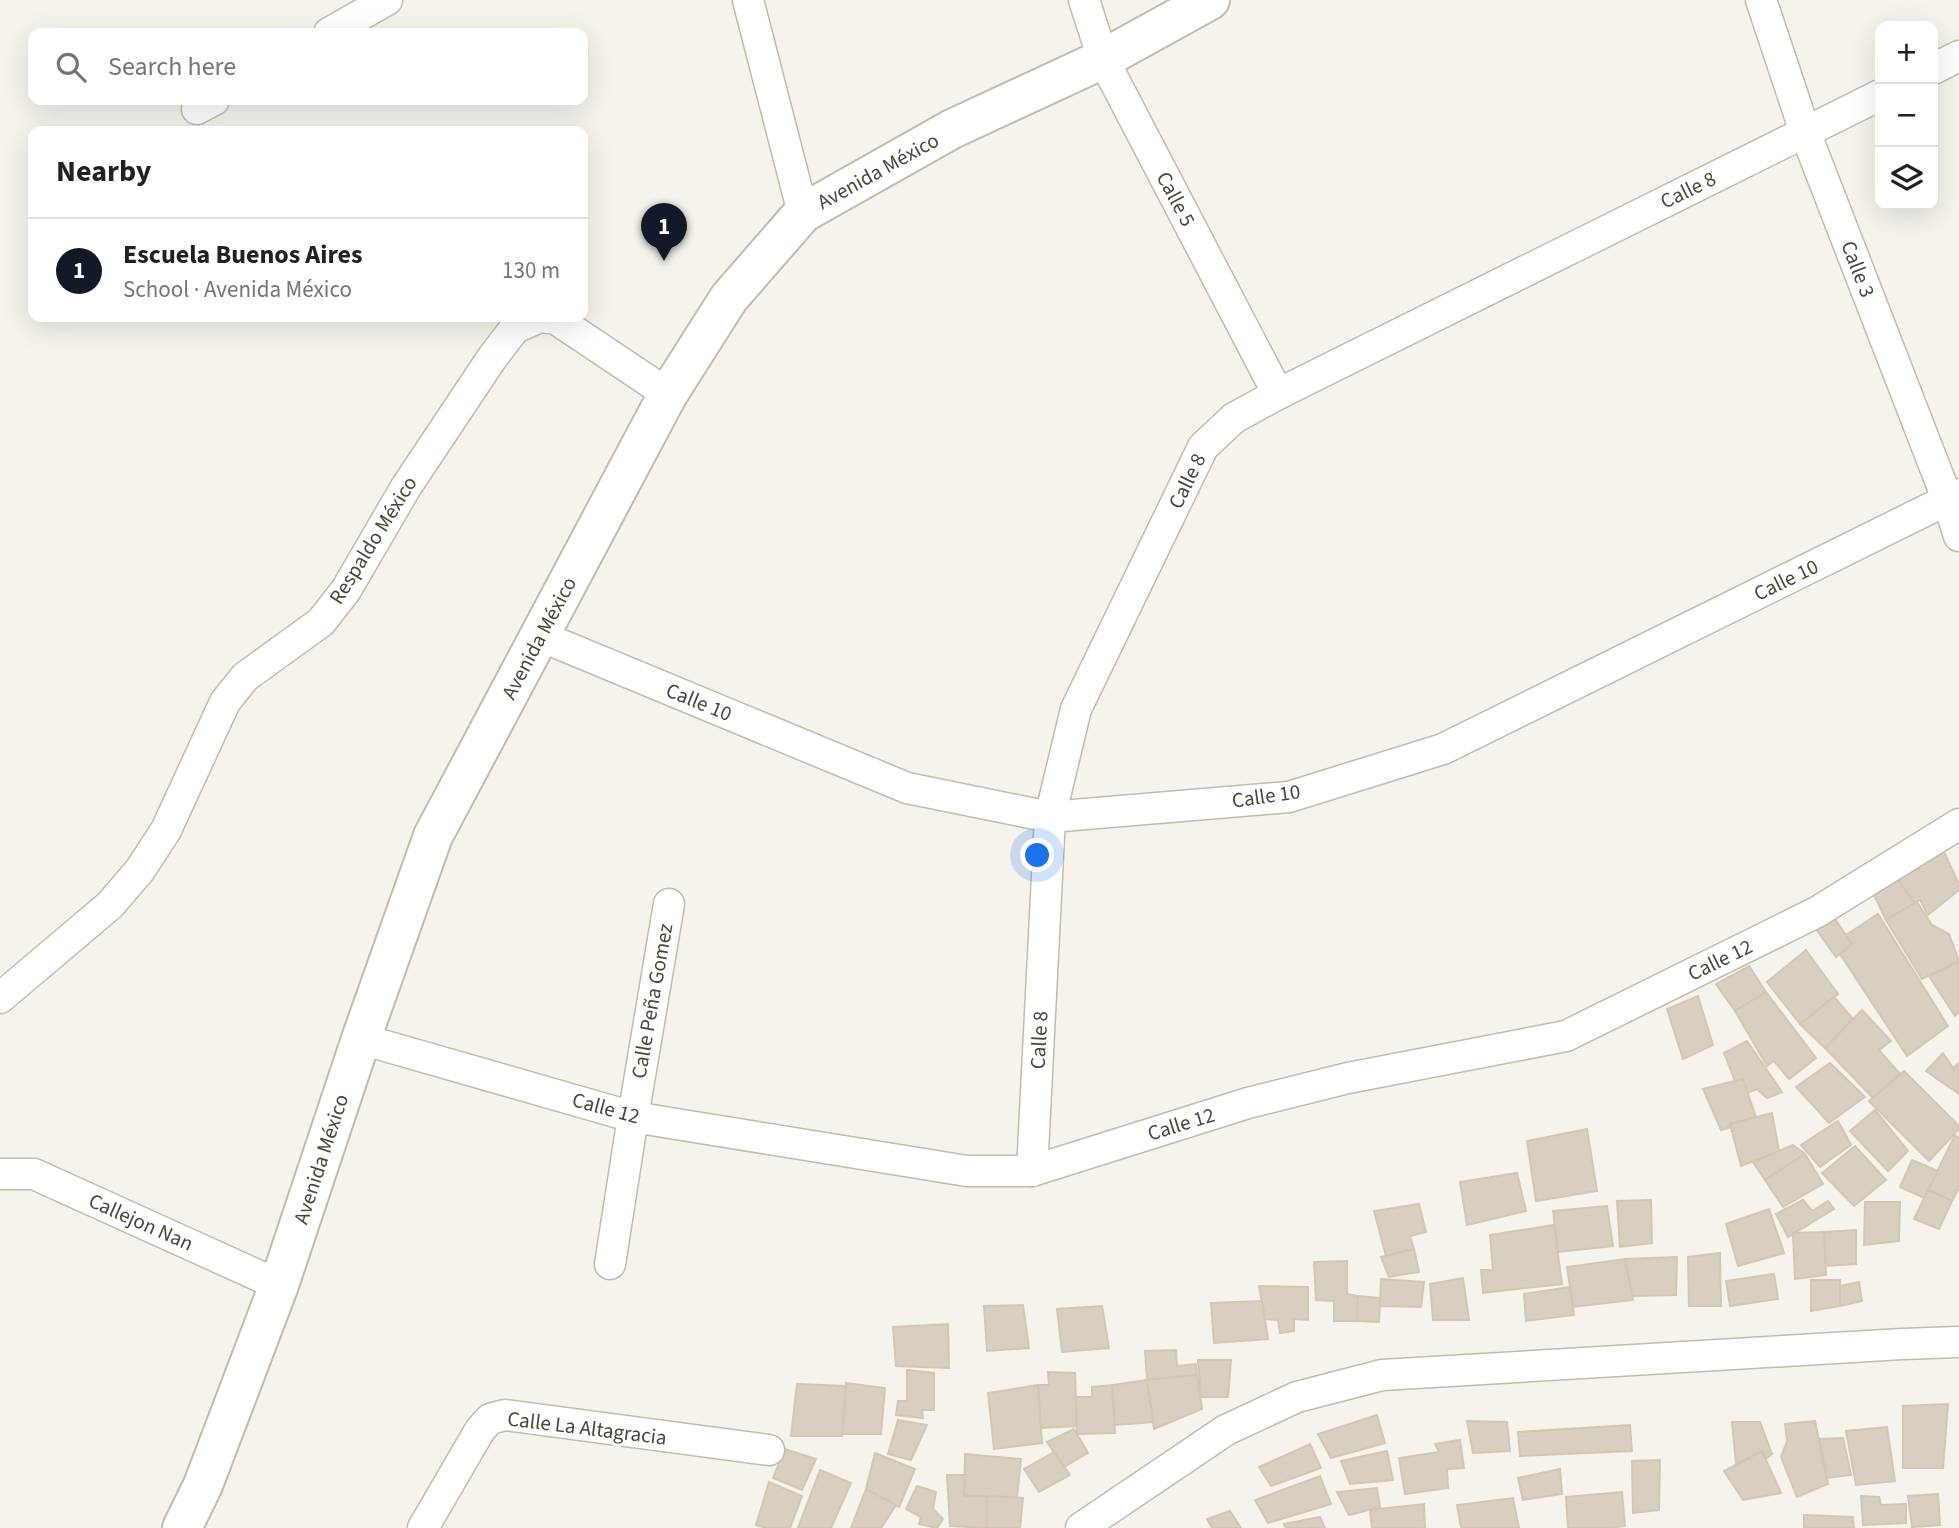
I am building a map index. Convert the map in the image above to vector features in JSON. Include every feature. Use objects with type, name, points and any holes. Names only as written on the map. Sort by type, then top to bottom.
[{"type":"street","points":[[338,28],[387,0]]},
{"type":"street","points":[[748,0],[803,213]]},
{"type":"street","name":"Calle 5","points":[[1084,0],[1103,59],[1278,394]]},
{"type":"street","name":"Avenida México","points":[[182,1528],[203,1485],[279,1285],[361,1039],[433,836],[668,394],[729,298],[803,213],[952,130],[1103,59],[1210,0]]},
{"type":"street","name":"Calle 3","points":[[1761,0],[1805,132],[1953,498],[1959,536]]},
{"type":"street","points":[[1938,66],[1959,56]]},
{"type":"street","name":"Calle 8","points":[[1032,1171],[1050,817],[1076,709],[1203,447],[1234,418],[1278,394],[1875,97]]},
{"type":"street","name":"Respaldo México","points":[[0,998],[110,905],[140,870],[166,830],[225,702],[245,677],[321,622],[346,590],[406,486],[492,358],[515,328],[529,322]]},
{"type":"street","name":"Respaldo México","points":[[560,322],[668,394]]},
{"type":"street","name":"Calle 10","points":[[540,636],[907,788],[1050,817],[1289,797],[1443,749],[1953,498]]},
{"type":"street","name":"Calle 12","points":[[361,1039],[633,1117],[967,1171],[1032,1171],[1248,1103],[1348,1078],[1566,1036],[1817,912],[1959,824]]},
{"type":"street","name":"Calle Peña Gomez","points":[[610,1264],[669,904]]},
{"type":"street","name":"Callejon Nan","points":[[0,1174],[34,1174],[279,1285]]},
{"type":"street","points":[[1081,1528],[1226,1430],[1297,1397],[1382,1375],[1959,1342]]},
{"type":"street","name":"Calle La Altagracia","points":[[423,1528],[480,1430],[490,1419],[505,1415],[769,1450]]},
{"type":"building","points":[[1944,852],[1959,884],[1959,890],[1928,915],[1920,900],[1914,903],[1895,875]]},
{"type":"building","points":[[1895,875],[1914,903],[1886,920],[1871,889]]},
{"type":"building","points":[[1917,902],[1932,925],[1949,934],[1959,961],[1922,979],[1886,920]]},
{"type":"building","points":[[1831,913],[1852,944],[1836,957],[1813,925]]},
{"type":"building","points":[[1878,914],[1948,1026],[1907,1056],[1840,954],[1852,944],[1846,935]]},
{"type":"building","points":[[1806,950],[1838,994],[1800,1024],[1767,982]]},
{"type":"building","points":[[1959,962],[1959,1012],[1955,1016],[1929,976]]},
{"type":"building","points":[[1749,966],[1766,992],[1735,1011],[1716,984]]},
{"type":"building","points":[[1766,992],[1816,1058],[1789,1079],[1774,1061],[1767,1066],[1735,1011]]},
{"type":"building","points":[[1698,996],[1713,1045],[1683,1059],[1667,1009]]},
{"type":"building","points":[[1834,997],[1853,1019],[1825,1048],[1800,1024]]},
{"type":"building","points":[[1862,1010],[1891,1041],[1879,1050],[1900,1074],[1873,1098],[1825,1048]]},
{"type":"building","points":[[1747,1041],[1782,1092],[1767,1098],[1757,1089],[1747,1093],[1743,1079],[1735,1081],[1724,1053]]},
{"type":"building","points":[[1943,1053],[1953,1068],[1959,1063],[1959,1094],[1926,1071]]},
{"type":"building","points":[[1830,1063],[1865,1097],[1829,1123],[1796,1087]]},
{"type":"building","points":[[1904,1071],[1959,1126],[1929,1161],[1869,1101]]},
{"type":"building","points":[[1743,1079],[1756,1117],[1730,1124],[1731,1127],[1721,1130],[1703,1089]]},
{"type":"building","points":[[1875,1110],[1908,1151],[1888,1171],[1850,1131]]},
{"type":"building","points":[[1772,1113],[1779,1151],[1741,1166],[1730,1124]]},
{"type":"building","points":[[1838,1121],[1851,1145],[1820,1167],[1801,1145]]},
{"type":"building","points":[[1587,1129],[1597,1191],[1536,1201],[1527,1141]]},
{"type":"building","points":[[1955,1135],[1959,1138],[1959,1188],[1952,1201],[1928,1190]]},
{"type":"building","points":[[1793,1145],[1805,1154],[1765,1180],[1753,1162]]},
{"type":"building","points":[[1855,1146],[1886,1180],[1854,1206],[1822,1173]]},
{"type":"building","points":[[1805,1154],[1823,1184],[1783,1207],[1765,1180]]},
{"type":"building","points":[[1912,1160],[1938,1171],[1924,1198],[1900,1187]]},
{"type":"building","points":[[1517,1173],[1526,1211],[1467,1225],[1460,1182]]},
{"type":"building","points":[[1928,1190],[1952,1201],[1939,1229],[1914,1219]]},
{"type":"building","points":[[1651,1200],[1652,1243],[1620,1247],[1617,1201]]},
{"type":"building","points":[[1803,1200],[1812,1211],[1828,1201],[1834,1209],[1788,1237],[1776,1214]]},
{"type":"building","points":[[1865,1202],[1900,1202],[1899,1241],[1864,1245]]},
{"type":"building","points":[[1419,1204],[1426,1232],[1410,1236],[1414,1249],[1386,1256],[1374,1211]]},
{"type":"building","points":[[1607,1206],[1613,1246],[1558,1252],[1553,1211]]},
{"type":"building","points":[[1769,1209],[1784,1253],[1738,1266],[1726,1224]]},
{"type":"building","points":[[1554,1225],[1562,1284],[1483,1293],[1481,1270],[1493,1270],[1490,1235]]},
{"type":"building","points":[[1856,1230],[1856,1264],[1825,1266],[1824,1232]]},
{"type":"building","points":[[1824,1232],[1826,1275],[1795,1279],[1793,1233]]},
{"type":"building","points":[[1414,1249],[1419,1272],[1389,1277],[1381,1257]]},
{"type":"building","points":[[1720,1253],[1721,1306],[1689,1306],[1688,1257]]},
{"type":"building","points":[[1677,1257],[1676,1295],[1632,1296],[1625,1259]]},
{"type":"building","points":[[1625,1259],[1633,1300],[1573,1307],[1567,1267]]},
{"type":"building","points":[[1347,1261],[1347,1294],[1358,1296],[1357,1321],[1334,1321],[1334,1301],[1316,1300],[1314,1262]]},
{"type":"building","points":[[1774,1274],[1778,1299],[1730,1306],[1726,1281]]},
{"type":"building","points":[[1463,1278],[1469,1320],[1433,1320],[1430,1284]]},
{"type":"building","points":[[1381,1279],[1424,1282],[1421,1307],[1380,1306]]},
{"type":"building","points":[[1811,1280],[1840,1280],[1840,1306],[1811,1311]]},
{"type":"building","points":[[1859,1282],[1862,1301],[1840,1306],[1840,1286]]},
{"type":"building","points":[[1259,1286],[1308,1287],[1308,1320],[1294,1319],[1294,1331],[1280,1333],[1278,1320],[1265,1319]]},
{"type":"building","points":[[1570,1287],[1574,1315],[1526,1321],[1524,1294]]},
{"type":"building","points":[[1358,1296],[1380,1298],[1379,1322],[1357,1321]]},
{"type":"building","points":[[1262,1301],[1268,1339],[1214,1343],[1211,1303]]},
{"type":"building","points":[[1023,1305],[1029,1348],[987,1351],[984,1306]]},
{"type":"building","points":[[1102,1306],[1109,1348],[1062,1352],[1057,1309]]},
{"type":"building","points":[[948,1324],[949,1368],[896,1366],[893,1327]]},
{"type":"building","points":[[1176,1350],[1177,1366],[1196,1364],[1197,1375],[1147,1380],[1145,1351]]},
{"type":"building","points":[[1198,1360],[1231,1360],[1228,1397],[1201,1397]]},
{"type":"building","points":[[907,1370],[934,1373],[934,1410],[922,1410],[923,1418],[896,1415],[898,1401],[907,1401]]},
{"type":"building","points":[[1048,1372],[1075,1373],[1077,1426],[1041,1428],[1038,1385],[1049,1385]]},
{"type":"building","points":[[1197,1375],[1202,1409],[1154,1429],[1147,1380]]},
{"type":"building","points":[[1147,1380],[1153,1422],[1115,1425],[1112,1385]]},
{"type":"building","points":[[846,1383],[885,1388],[881,1434],[842,1434]]},
{"type":"building","points":[[797,1384],[846,1386],[842,1436],[791,1436]]},
{"type":"building","points":[[1038,1385],[1042,1443],[994,1449],[988,1393]]},
{"type":"building","points":[[1112,1385],[1115,1433],[1077,1434],[1076,1397],[1092,1397],[1092,1387]]},
{"type":"building","points":[[1948,1404],[1943,1468],[1903,1468],[1903,1406]]},
{"type":"building","points":[[1377,1415],[1385,1443],[1331,1458],[1318,1434]]},
{"type":"building","points":[[898,1420],[927,1425],[911,1460],[888,1454]]},
{"type":"building","points":[[1467,1421],[1507,1422],[1510,1451],[1473,1453]]},
{"type":"building","points":[[1815,1421],[1828,1484],[1797,1497],[1781,1457],[1787,1441],[1785,1424]]},
{"type":"building","points":[[1732,1422],[1760,1422],[1772,1454],[1766,1459],[1762,1451],[1736,1464]]},
{"type":"building","points":[[1630,1425],[1632,1451],[1520,1456],[1518,1432]]},
{"type":"building","points":[[1887,1427],[1895,1481],[1856,1485],[1846,1431]]},
{"type":"building","points":[[1074,1429],[1088,1453],[1064,1467],[1047,1442]]},
{"type":"building","points":[[1843,1438],[1851,1475],[1827,1478],[1819,1439]]},
{"type":"building","points":[[1460,1440],[1464,1468],[1447,1469],[1448,1488],[1405,1494],[1399,1458],[1439,1452],[1435,1444]]},
{"type":"building","points":[[1310,1444],[1321,1468],[1271,1486],[1259,1467]]},
{"type":"building","points":[[785,1449],[816,1459],[802,1490],[773,1478]]},
{"type":"building","points":[[1387,1451],[1393,1480],[1350,1484],[1341,1461]]},
{"type":"building","points":[[1762,1451],[1781,1493],[1743,1500],[1724,1471]]},
{"type":"building","points":[[1054,1452],[1070,1475],[1039,1492],[1024,1469]]},
{"type":"building","points":[[875,1453],[915,1469],[899,1507],[866,1489]]},
{"type":"building","points":[[965,1454],[1021,1459],[1017,1497],[964,1496]]},
{"type":"building","points":[[1660,1460],[1659,1510],[1633,1513],[1632,1461]]},
{"type":"building","points":[[1560,1469],[1562,1494],[1523,1500],[1518,1478]]},
{"type":"building","points":[[820,1470],[851,1483],[831,1528],[798,1528]]},
{"type":"building","points":[[947,1475],[965,1475],[964,1496],[987,1496],[987,1528],[950,1526]]},
{"type":"building","points":[[1320,1476],[1331,1504],[1268,1523],[1255,1500]]},
{"type":"building","points":[[769,1482],[802,1496],[790,1528],[766,1528],[756,1525]]},
{"type":"building","points":[[917,1486],[936,1492],[933,1509],[943,1519],[937,1528],[919,1524],[921,1517],[906,1509]]},
{"type":"building","points":[[1377,1488],[1380,1507],[1349,1515],[1337,1492]]},
{"type":"building","points":[[866,1489],[896,1505],[881,1528],[851,1528]]},
{"type":"building","points":[[1622,1492],[1625,1526],[1568,1528],[1566,1497]]},
{"type":"building","points":[[1938,1494],[1940,1525],[1912,1527],[1908,1496]]},
{"type":"building","points":[[987,1496],[1023,1498],[1020,1528],[987,1528]]},
{"type":"building","points":[[1861,1496],[1879,1497],[1881,1505],[1906,1504],[1906,1523],[1863,1525]]},
{"type":"building","points":[[1513,1498],[1519,1528],[1461,1528],[1457,1505]]},
{"type":"building","points":[[1424,1504],[1425,1528],[1372,1528],[1370,1510]]},
{"type":"building","points":[[1230,1511],[1241,1528],[1212,1528],[1207,1519]]},
{"type":"building","points":[[1804,1515],[1853,1517],[1854,1528],[1804,1528]]},
{"type":"building","points":[[1320,1517],[1325,1528],[1286,1528],[1284,1524]]},
{"type":"place","name":"Escuela Buenos Aires","points":[[664,261]]}]
